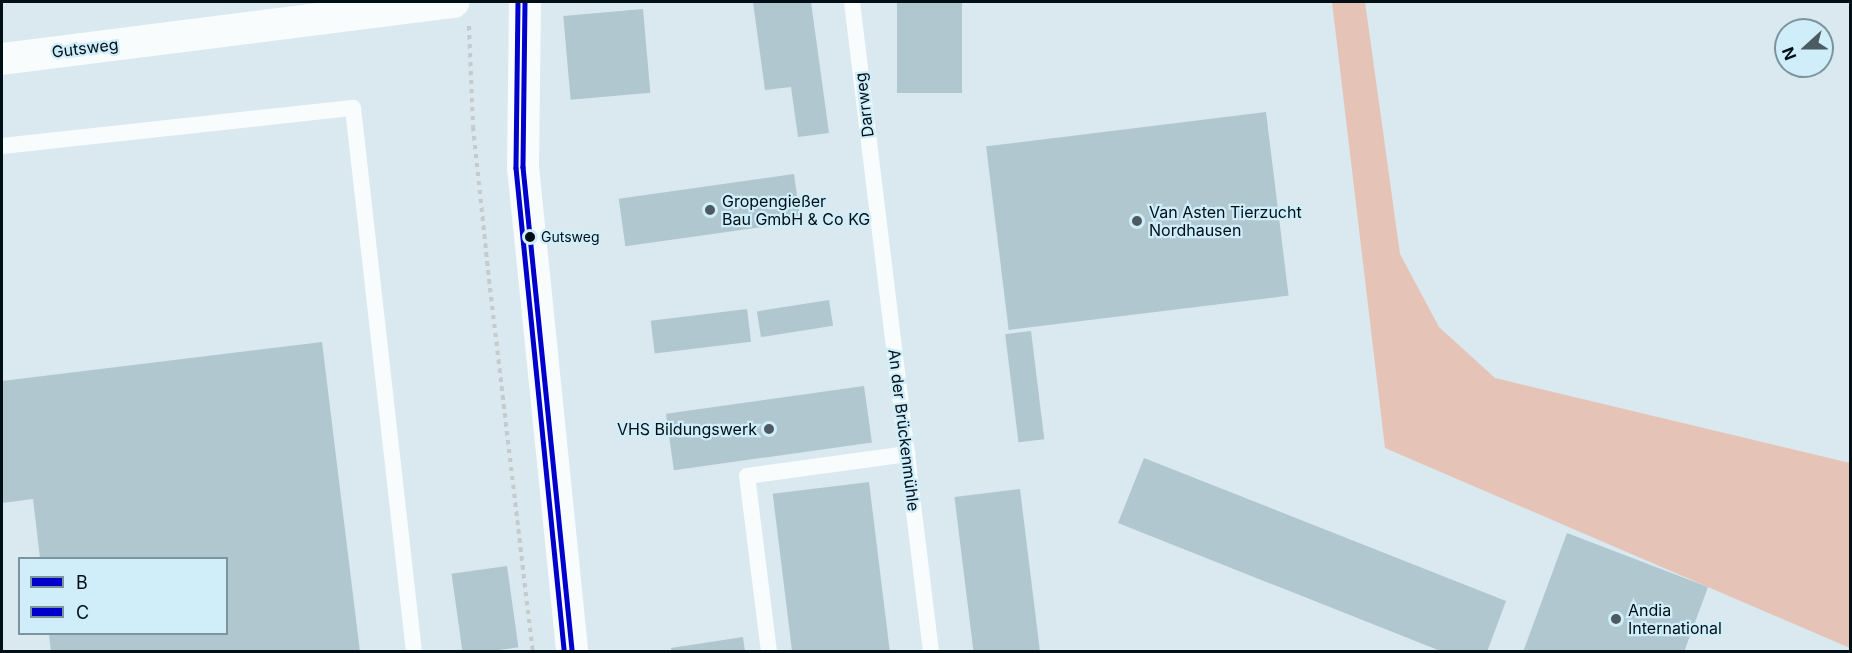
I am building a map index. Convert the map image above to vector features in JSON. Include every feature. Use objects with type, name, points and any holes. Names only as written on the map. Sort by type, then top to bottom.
[{"type":"street","points":[[525,2],[523,167],[572,651]]},
{"type":"street","name":"Gutsweg","points":[[2,59],[461,11]]},
{"type":"lane","name":"Darrweg","points":[[852,2],[877,209]]},
{"type":"lane","points":[[2,146],[353,108],[414,651]]},
{"type":"lane","name":"An der Brückenmühle","points":[[877,209],[931,651]]},
{"type":"lane","points":[[769,651],[747,476],[907,454]]},
{"type":"path","points":[[461,11],[533,651]]},
{"type":"shaded area","points":[[1332,2],[1365,2],[1400,254],[1439,327],[1495,378],[1850,463],[1850,648],[1385,448]]},
{"type":"building","points":[[753,2],[811,2],[829,133],[798,137],[791,87],[765,90]]},
{"type":"building","points":[[897,2],[962,2],[962,93],[897,93]]},
{"type":"building","points":[[643,9],[650,93],[571,100],[563,16]]},
{"type":"building","name":"Van Asten Tierzucht Nordhausen","points":[[1266,112],[1289,296],[1009,330],[986,146]]},
{"type":"building","name":"Gropengießer Bau GmbH & Co KG","points":[[794,174],[801,222],[625,246],[619,199]]},
{"type":"building","points":[[829,300],[833,326],[761,337],[757,311]]},
{"type":"building","points":[[747,309],[751,342],[655,354],[651,321]]},
{"type":"building","points":[[1031,331],[1044,439],[1018,442],[1005,334]]},
{"type":"building","points":[[322,342],[360,652],[51,652],[49,635],[228,635],[228,557],[40,557],[33,499],[2,503],[2,381]]},
{"type":"building","name":"VHS Bildungswerk","points":[[864,386],[872,442],[674,470],[666,414]]},
{"type":"building","points":[[1144,458],[1506,601],[1487,652],[1443,652],[1118,523]]},
{"type":"building","points":[[869,482],[890,652],[792,652],[773,494]]},
{"type":"building","points":[[1020,489],[1040,652],[974,652],[954,497]]},
{"type":"building","name":"Andia International","points":[[1567,533],[1708,587],[1684,652],[1523,652]]},
{"type":"building","points":[[507,566],[518,647],[484,652],[463,652],[452,574]]},
{"type":"building","points":[[743,637],[745,652],[672,652],[671,648]]},
{"type":"transit line","name":"C","points":[[518,2],[516,168],[564,652]]},
{"type":"transit line","name":"B","points":[[525,2],[523,167],[572,652]]},
{"type":"place","name":"Gropengießer Bau GmbH & Co KG","points":[[710,210]]},
{"type":"place","name":"Van Asten Tierzucht Nordhausen","points":[[1137,221]]},
{"type":"place","name":"Gutsweg","points":[[530,237]]},
{"type":"place","name":"VHS Bildungswerk","points":[[769,429]]},
{"type":"place","name":"Andia International","points":[[1616,619]]}]
